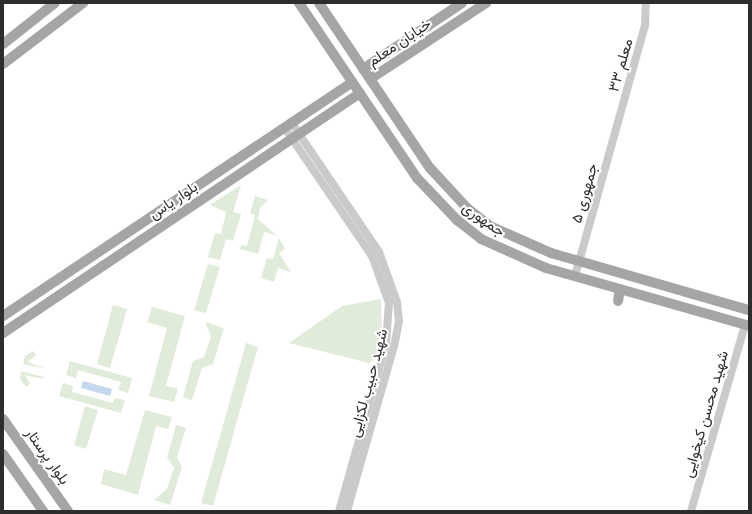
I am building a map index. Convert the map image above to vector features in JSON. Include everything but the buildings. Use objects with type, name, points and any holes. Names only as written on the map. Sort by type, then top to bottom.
[{"type":"main road","points":[[3,44],[56,3]]},
{"type":"main road","points":[[3,64],[83,3]]},
{"type":"main road","name":"جمهوری","points":[[299,3],[417,178],[456,220],[510,254],[575,276],[747,326]]},
{"type":"main road","name":"جمهوری","points":[[319,3],[430,168],[467,208],[514,239],[579,261],[749,310]]},
{"type":"main road","name":"خیابان معلم","points":[[363,69],[462,3]]},
{"type":"main road","name":"خیابان معلم","points":[[370,79],[486,3]]},
{"type":"main road","name":"بلوار یاس","points":[[3,316],[352,82]]},
{"type":"main road","name":"بلوار یاس","points":[[3,334],[360,93]]},
{"type":"main road","points":[[238,157],[246,169]]},
{"type":"main road","points":[[618,301],[620,289]]},
{"type":"main road","name":"بلوار پرستار","points":[[3,419],[68,511]]},
{"type":"main road","points":[[3,454],[43,511]]},
{"type":"street","name":"معلم ۳۳","points":[[615,133],[645,26],[646,3]]},
{"type":"street","name":"شهید حبیب لکزایی","points":[[288,124],[382,276],[391,321],[383,371],[347,511]]},
{"type":"street","name":"جمهوری ۵","points":[[575,276],[615,133]]},
{"type":"street","name":"شهید محسن کیخوایی","points":[[691,511],[747,326]]},
{"type":"street","name":"شهید حبیب لکزایی","points":[[339,511],[383,371]]},
{"type":"green space","points":[[241,185],[233,212],[241,214],[233,241],[226,239],[220,260],[208,257],[215,233],[221,234],[226,212],[210,205]]},
{"type":"green space","points":[[255,196],[268,200],[260,208],[258,219],[277,236],[264,232],[258,254],[240,249],[241,245],[247,246],[255,215],[250,213]]},
{"type":"green space","points":[[279,238],[285,249],[279,253],[291,272],[278,268],[274,282],[261,278],[267,258],[273,259]]},
{"type":"green space","points":[[208,264],[220,267],[206,313],[194,310]]},
{"type":"green space","points":[[381,299],[382,336],[377,358],[369,363],[289,343],[342,306]]},
{"type":"green space","points":[[113,305],[127,309],[110,368],[97,364]]},
{"type":"green space","points":[[152,307],[185,316],[166,386],[178,389],[174,402],[149,396],[167,328],[147,322]]},
{"type":"green space","points":[[205,322],[224,328],[213,364],[202,368],[192,400],[183,397],[193,361],[204,357],[211,336]]},
{"type":"green space","points":[[246,343],[258,347],[213,506],[201,503]]},
{"type":"green space","points":[[33,351],[36,355],[28,362],[46,369],[23,364],[25,356]]},
{"type":"green space","points":[[70,361],[132,378],[128,393],[118,390],[121,382],[78,370],[76,378],[66,375]]},
{"type":"green space","points":[[21,371],[44,377],[43,379],[25,375],[30,384],[26,387],[20,379]]},
{"type":"green space","points":[[63,383],[73,386],[72,392],[113,403],[115,398],[125,400],[121,413],[59,396]]},
{"type":"green space","points":[[85,406],[98,410],[86,449],[74,445]]},
{"type":"green space","points":[[145,410],[172,417],[168,429],[156,426],[138,495],[101,484],[104,469],[126,475]]},
{"type":"green space","points":[[176,425],[186,428],[177,457],[182,467],[170,505],[154,500],[167,489],[174,468],[167,457]]},
{"type":"water","points":[[83,381],[112,389],[110,396],[81,388]]}]
